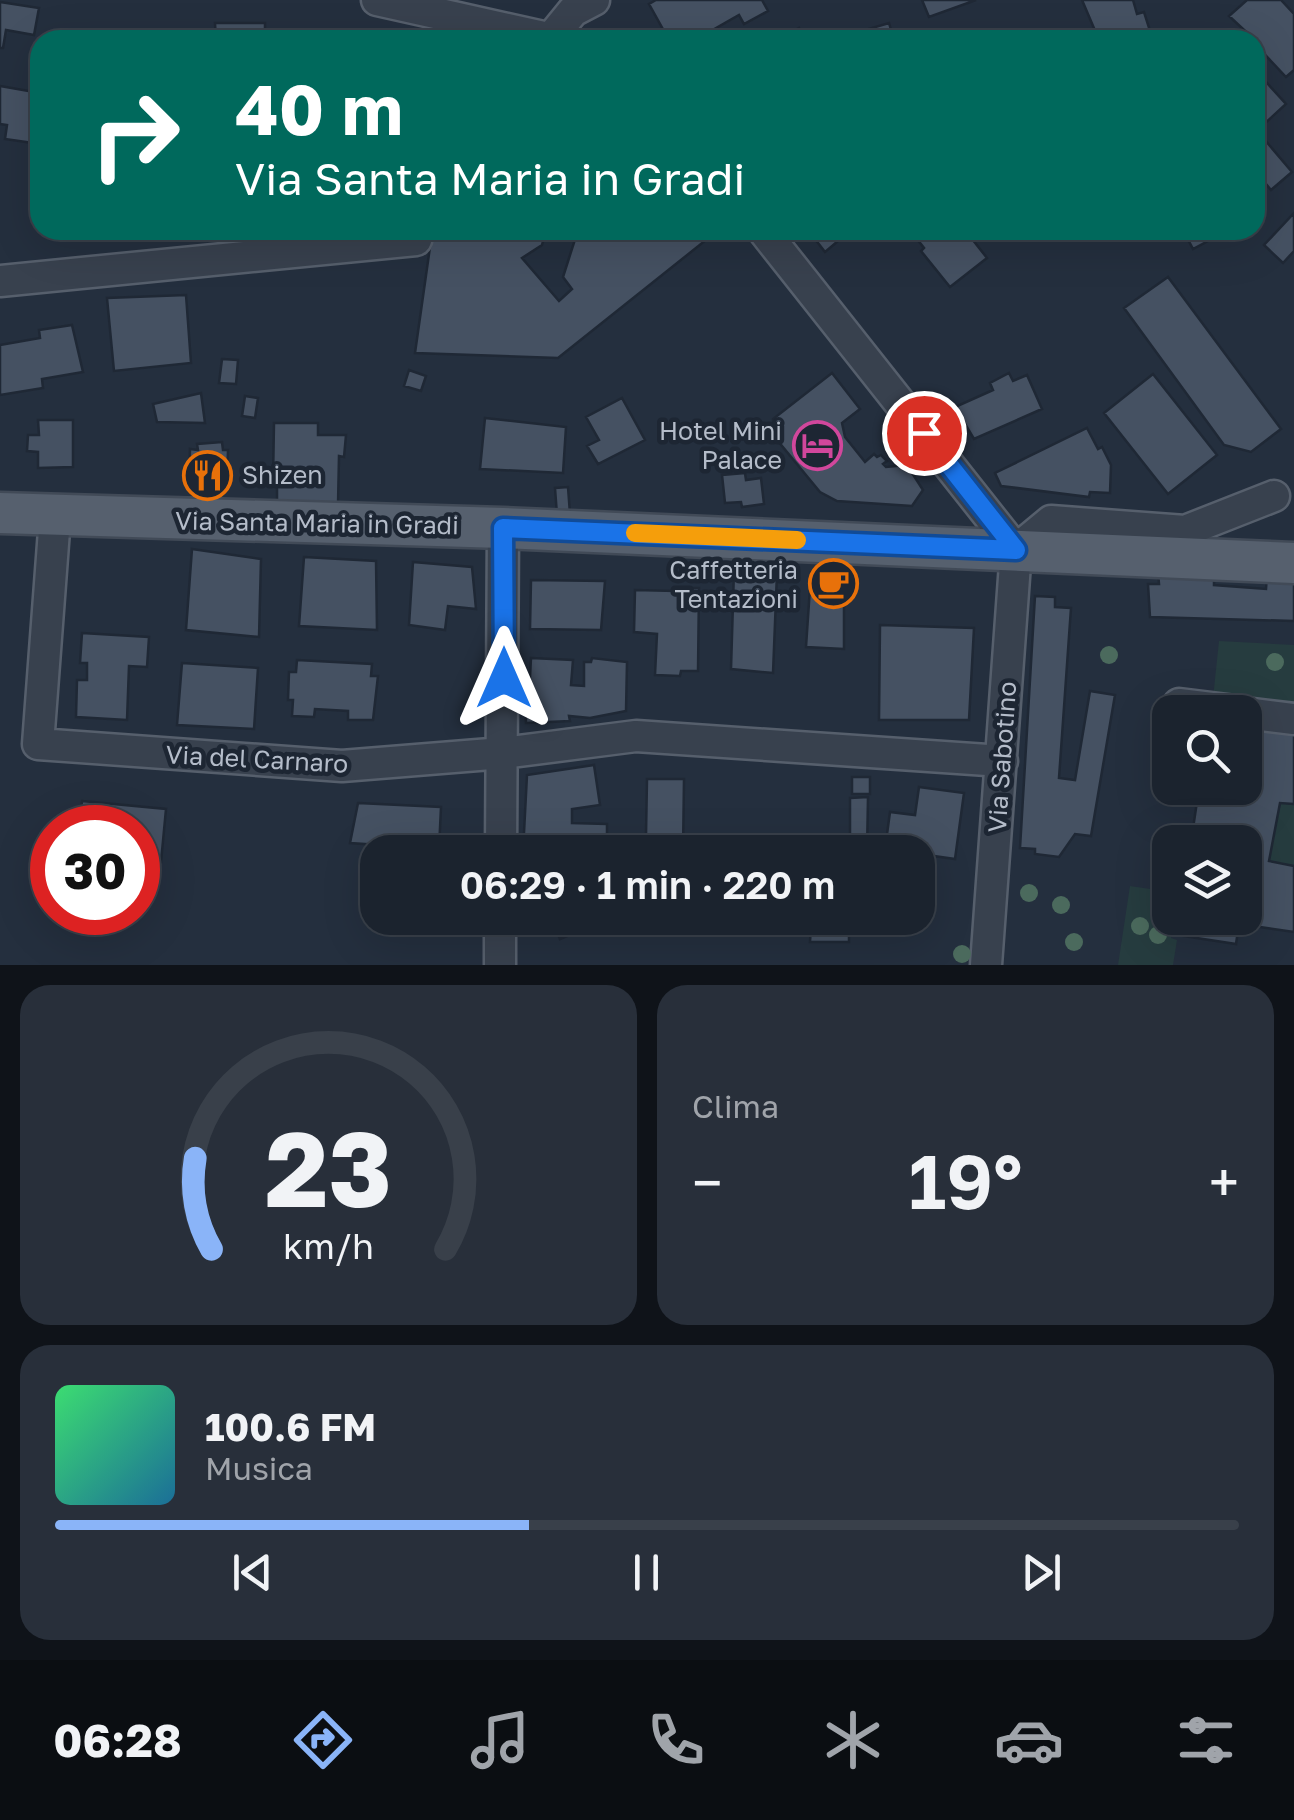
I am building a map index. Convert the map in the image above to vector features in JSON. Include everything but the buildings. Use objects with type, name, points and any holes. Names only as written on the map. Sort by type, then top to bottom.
[{"type":"main road","name":"Via Santa Maria in Gradi","points":[[0,514],[503,528],[1294,564]]},
{"type":"street","points":[[378,0],[472,30]]},
{"type":"street","points":[[560,30],[572,11],[594,0]]},
{"type":"street","points":[[0,281],[416,240]]},
{"type":"street","points":[[772,240],[1016,550],[1051,521],[1185,532],[1274,496]]},
{"type":"street","name":"Via del Carnaro","points":[[55,517],[38,744],[342,766],[504,753],[636,736],[1002,761]]},
{"type":"street","points":[[502,835],[503,528]]},
{"type":"street","name":"Via Sabotino","points":[[986,965],[1016,550]]},
{"type":"street","points":[[1262,715],[1294,719]]},
{"type":"street","points":[[500,935],[500,965]]},
{"type":"green space","points":[[1219,641],[1294,645],[1294,706],[1262,703],[1262,695],[1213,695]]},
{"type":"green space","points":[[1281,803],[1294,805],[1294,865],[1269,861]]},
{"type":"green space","points":[[1130,886],[1152,889],[1152,935],[1172,935],[1177,940],[1173,965],[1118,965]]},
{"type":"slow traffic","points":[[635,533],[797,540]]},
{"type":"place","name":"Hotel Mini Palace","points":[[817,445]]},
{"type":"place","name":"Shizen","points":[[207,475]]},
{"type":"place","name":"Caffetteria Tentazioni","points":[[833,584]]},
{"type":"route","points":[[504,678],[503,528],[1016,550],[924,433]]}]
